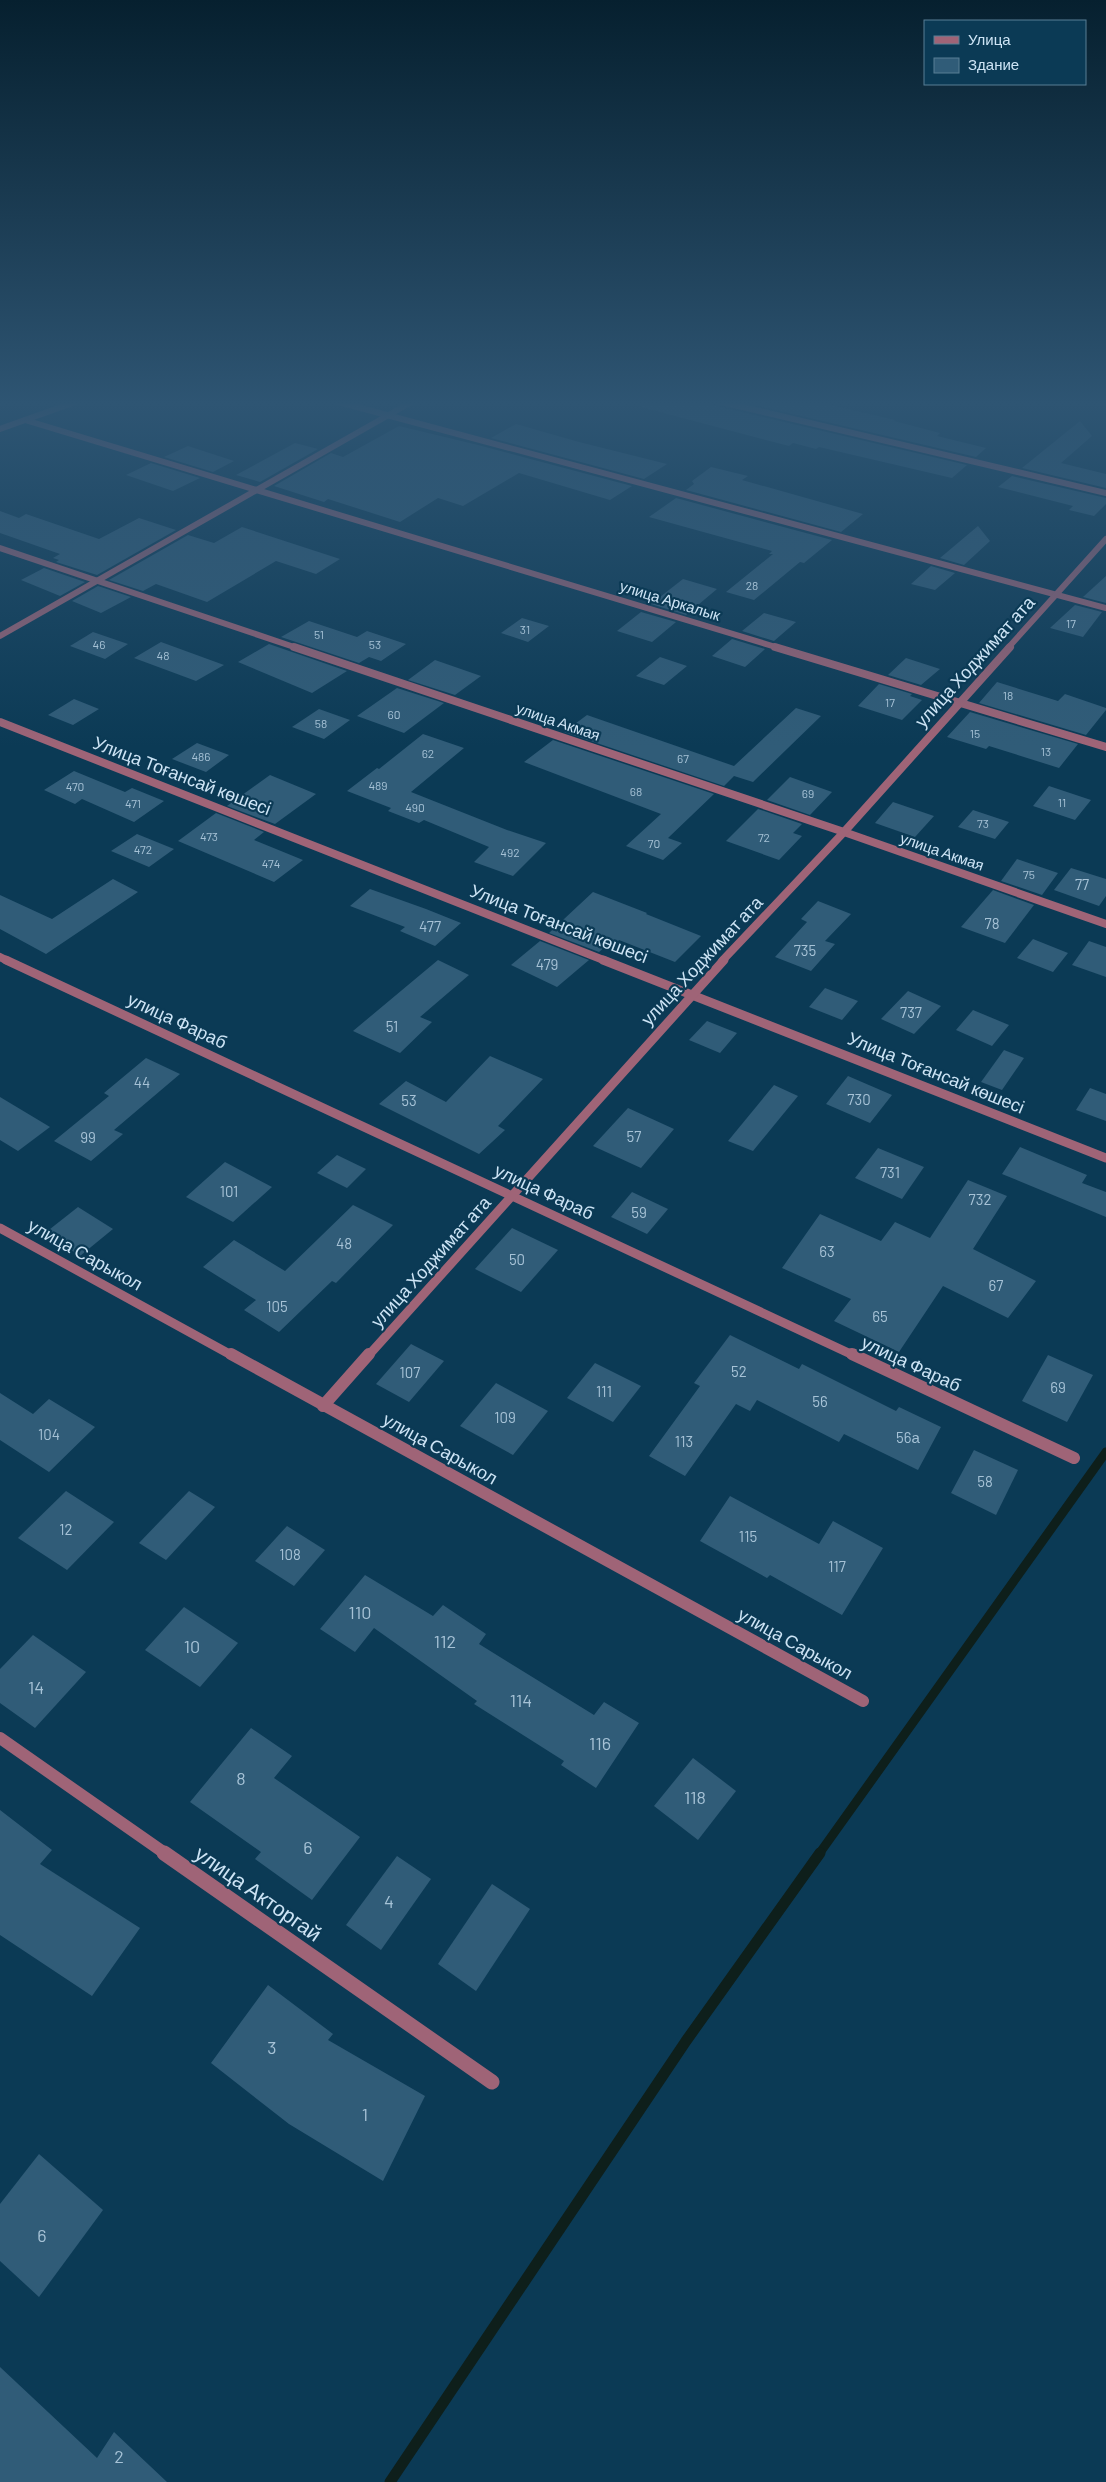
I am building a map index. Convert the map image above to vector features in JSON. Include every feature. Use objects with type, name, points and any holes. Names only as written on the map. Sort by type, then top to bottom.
[{"type":"street","points":[[0,636],[211,516]]},
{"type":"street","name":"улица Аркалык","points":[[343,516],[1106,747]]},
{"type":"street","points":[[764,516],[1106,608]]},
{"type":"street","name":"улица Ходжимат ата","points":[[324,1406],[692,994],[844,832],[1106,539]]},
{"type":"street","name":"улица Акмая","points":[[0,548],[844,832],[1106,924]]},
{"type":"street","name":"Улица Тоғансай көшесі","points":[[0,722],[1106,1158]]},
{"type":"street","name":"улица Фараб","points":[[0,957],[1074,1458]]},
{"type":"street","name":"улица Сарыкол","points":[[0,1228],[862,1701]]},
{"type":"street","name":"улица Акторгай","points":[[0,1738],[492,2082]]},
{"type":"building","points":[[0,516],[19,518],[31,516],[99,539],[139,518],[176,530],[97,575],[56,562],[59,560],[53,558],[60,554],[0,533]]},
{"type":"building","points":[[381,516],[410,516],[400,522]]},
{"type":"building","points":[[742,516],[832,540],[804,563],[800,562],[754,600],[726,592],[773,554],[769,554],[772,551],[649,517]]},
{"type":"building","points":[[781,516],[861,516],[841,532]]},
{"type":"building","points":[[978,526],[990,541],[964,565],[940,558]]},
{"type":"building","points":[[242,527],[340,559],[316,574],[276,561],[207,602],[156,584],[143,591],[109,580],[188,535],[214,543]]},
{"type":"building","points":[[931,566],[955,573],[935,590],[911,584]]},
{"type":"building","points":[[44,568],[85,582],[60,596],[21,580]]},
{"type":"building","points":[[1106,576],[1106,603],[1083,597]]},
{"type":"building","points":[[683,579],[717,589],[686,615],[651,604]]},
{"type":"building","points":[[98,586],[131,597],[101,613],[72,601]]},
{"type":"building","points":[[1075,605],[1102,612],[1083,637],[1050,628]]},
{"type":"building","points":[[641,612],[676,622],[652,642],[617,631]]},
{"type":"building","points":[[764,613],[796,622],[774,641],[742,631]]},
{"type":"building","points":[[522,618],[549,626],[528,642],[501,633]]},
{"type":"building","points":[[309,621],[357,637],[367,631],[406,644],[381,661],[369,657],[359,663],[281,637]]},
{"type":"building","points":[[93,632],[128,644],[105,659],[70,646]]},
{"type":"building","points":[[732,639],[765,649],[745,667],[712,656]]},
{"type":"building","points":[[161,642],[224,665],[196,681],[134,658]]},
{"type":"building","points":[[269,644],[347,671],[312,693],[238,662]]},
{"type":"building","points":[[660,657],[687,666],[664,685],[636,676]]},
{"type":"building","points":[[906,658],[940,669],[921,685],[888,675]]},
{"type":"building","points":[[435,660],[481,676],[455,695],[408,680]]},
{"type":"building","points":[[997,682],[1058,701],[1065,694],[1106,708],[1106,710],[1086,735],[979,703]]},
{"type":"building","points":[[879,684],[912,694],[910,696],[922,700],[902,720],[858,706]]},
{"type":"building","points":[[397,688],[444,703],[404,733],[357,716]]},
{"type":"building","points":[[74,699],[99,709],[73,725],[48,715]]},
{"type":"building","points":[[796,708],[821,716],[753,782],[734,776],[724,786],[564,732],[587,715],[734,766]]},
{"type":"building","points":[[319,709],[350,720],[324,739],[292,727]]},
{"type":"building","points":[[970,712],[1078,744],[1059,768],[989,746],[986,749],[947,737]]},
{"type":"building","points":[[423,734],[464,748],[411,792],[507,830],[546,843],[513,876],[474,862],[489,847],[424,820],[419,823],[388,811],[391,808],[347,791],[377,768],[379,769]]},
{"type":"building","points":[[553,740],[714,794],[668,838],[682,843],[663,860],[626,846],[661,814],[524,762]]},
{"type":"building","points":[[197,743],[229,755],[206,772],[172,759]]},
{"type":"building","points":[[74,771],[125,792],[132,788],[164,801],[134,822],[82,799],[75,804],[44,790]]},
{"type":"building","points":[[270,775],[316,794],[275,824],[227,806]]},
{"type":"building","points":[[790,777],[832,792],[810,815],[767,800]]},
{"type":"building","points":[[1049,786],[1091,800],[1075,820],[1033,806]]},
{"type":"building","points":[[893,802],[934,816],[915,837],[875,823]]},
{"type":"building","points":[[758,809],[802,824],[793,833],[802,836],[779,860],[726,841]]},
{"type":"building","points":[[973,810],[1009,822],[995,839],[958,827]]},
{"type":"building","points":[[216,813],[264,832],[254,840],[303,860],[274,882],[178,841]]},
{"type":"building","points":[[137,834],[174,849],[149,867],[111,851]]},
{"type":"building","points":[[1017,859],[1058,873],[1042,895],[1001,881]]},
{"type":"building","points":[[1071,868],[1106,879],[1106,896],[1099,906],[1054,890]]},
{"type":"building","points":[[113,879],[138,892],[46,954],[0,929],[0,895],[52,919]]},
{"type":"building","points":[[370,889],[461,923],[435,946],[400,931],[405,927],[350,906]]},
{"type":"building","points":[[993,890],[1034,905],[1005,943],[961,927]]},
{"type":"building","points":[[593,892],[701,936],[675,962],[619,940],[617,942],[613,940],[599,952],[549,933]]},
{"type":"building","points":[[818,901],[851,914],[825,941],[835,944],[811,971],[775,957],[807,922],[801,919]]},
{"type":"building","points":[[1033,939],[1068,953],[1053,972],[1017,958]]},
{"type":"building","points":[[540,941],[589,960],[557,987],[511,965]]},
{"type":"building","points":[[1089,941],[1106,947],[1106,977],[1072,965]]},
{"type":"building","points":[[438,960],[469,975],[420,1017],[432,1022],[400,1053],[353,1031]]},
{"type":"building","points":[[825,988],[858,1001],[842,1020],[809,1007]]},
{"type":"building","points":[[908,991],[941,1006],[914,1034],[881,1019]]},
{"type":"building","points":[[973,1010],[1009,1025],[992,1046],[956,1030]]},
{"type":"building","points":[[707,1021],[737,1033],[720,1053],[689,1040]]},
{"type":"building","points":[[1004,1050],[1024,1058],[1002,1090],[981,1082]]},
{"type":"building","points":[[490,1056],[543,1079],[498,1126],[505,1130],[479,1154],[379,1104],[406,1081],[446,1102]]},
{"type":"building","points":[[146,1058],[180,1074],[114,1130],[123,1134],[91,1161],[54,1141],[109,1096],[104,1093]]},
{"type":"building","points":[[848,1076],[892,1095],[870,1123],[826,1104]]},
{"type":"building","points":[[774,1085],[798,1096],[753,1151],[728,1141]]},
{"type":"building","points":[[1090,1088],[1106,1094],[1106,1121],[1076,1110]]},
{"type":"building","points":[[0,1097],[50,1127],[18,1151],[0,1140]]},
{"type":"building","points":[[628,1108],[674,1129],[641,1168],[593,1146]]},
{"type":"building","points":[[1020,1147],[1087,1175],[1082,1183],[1106,1192],[1106,1217],[1002,1174]]},
{"type":"building","points":[[878,1148],[924,1167],[902,1199],[855,1178]]},
{"type":"building","points":[[337,1155],[366,1169],[347,1188],[317,1173]]},
{"type":"building","points":[[225,1162],[272,1187],[233,1222],[186,1197]]},
{"type":"building","points":[[968,1180],[1007,1196],[973,1249],[1036,1281],[1008,1318],[943,1286],[899,1352],[834,1321],[851,1299],[782,1268],[820,1214],[881,1241],[895,1222],[930,1238]]},
{"type":"building","points":[[632,1192],[668,1209],[647,1234],[611,1217]]},
{"type":"building","points":[[353,1205],[393,1225],[336,1283],[332,1281],[279,1332],[244,1310],[256,1300],[203,1267],[234,1240],[285,1271]]},
{"type":"building","points":[[78,1207],[113,1229],[80,1256],[45,1233]]},
{"type":"building","points":[[512,1228],[558,1250],[521,1292],[475,1269]]},
{"type":"building","points":[[730,1335],[799,1369],[802,1364],[896,1411],[899,1407],[941,1427],[918,1470],[844,1434],[839,1442],[757,1400],[750,1411],[736,1404],[685,1476],[649,1456],[700,1386],[694,1383]]},
{"type":"building","points":[[411,1344],[444,1361],[409,1402],[376,1384]]},
{"type":"building","points":[[1048,1355],[1093,1375],[1067,1422],[1022,1401]]},
{"type":"building","points":[[595,1363],[641,1386],[613,1422],[567,1398]]},
{"type":"building","points":[[496,1383],[548,1411],[513,1455],[460,1426]]},
{"type":"building","points":[[0,1393],[33,1414],[49,1399],[95,1427],[49,1472],[0,1440]]},
{"type":"building","points":[[974,1450],[1018,1470],[996,1515],[951,1493]]},
{"type":"building","points":[[66,1491],[114,1522],[67,1570],[18,1538]]},
{"type":"building","points":[[189,1491],[215,1507],[166,1560],[139,1543]]},
{"type":"building","points":[[730,1496],[819,1544],[833,1521],[883,1548],[842,1615],[770,1575],[767,1578],[700,1541]]},
{"type":"building","points":[[287,1526],[325,1550],[294,1586],[255,1561]]},
{"type":"building","points":[[365,1575],[433,1616],[443,1605],[486,1634],[479,1644],[594,1715],[604,1702],[639,1723],[596,1788],[561,1765],[564,1761],[474,1704],[477,1701],[374,1628],[355,1652],[320,1629]]},
{"type":"building","points":[[184,1607],[238,1643],[200,1687],[145,1650]]},
{"type":"building","points":[[33,1635],[86,1672],[35,1728],[0,1703],[0,1669]]},
{"type":"building","points":[[251,1728],[292,1756],[274,1778],[360,1837],[312,1900],[255,1859],[261,1852],[190,1802]]},
{"type":"building","points":[[693,1758],[736,1791],[698,1840],[654,1806]]},
{"type":"building","points":[[0,1810],[52,1850],[40,1864],[140,1928],[92,1996],[0,1935]]},
{"type":"building","points":[[397,1856],[431,1879],[381,1950],[346,1925]]},
{"type":"building","points":[[492,1884],[530,1909],[476,1991],[438,1964]]},
{"type":"building","points":[[268,1985],[333,2034],[328,2040],[425,2096],[383,2181],[289,2124],[211,2063]]},
{"type":"building","points":[[39,2154],[103,2210],[39,2297],[0,2261],[0,2204]]},
{"type":"building","points":[[0,2367],[97,2458],[114,2432],[167,2482],[0,2482]]},
{"type":"waterway","points":[[819,1854],[1106,1452]]},
{"type":"waterway","points":[[390,2482],[686,2041],[820,1853]]}]
